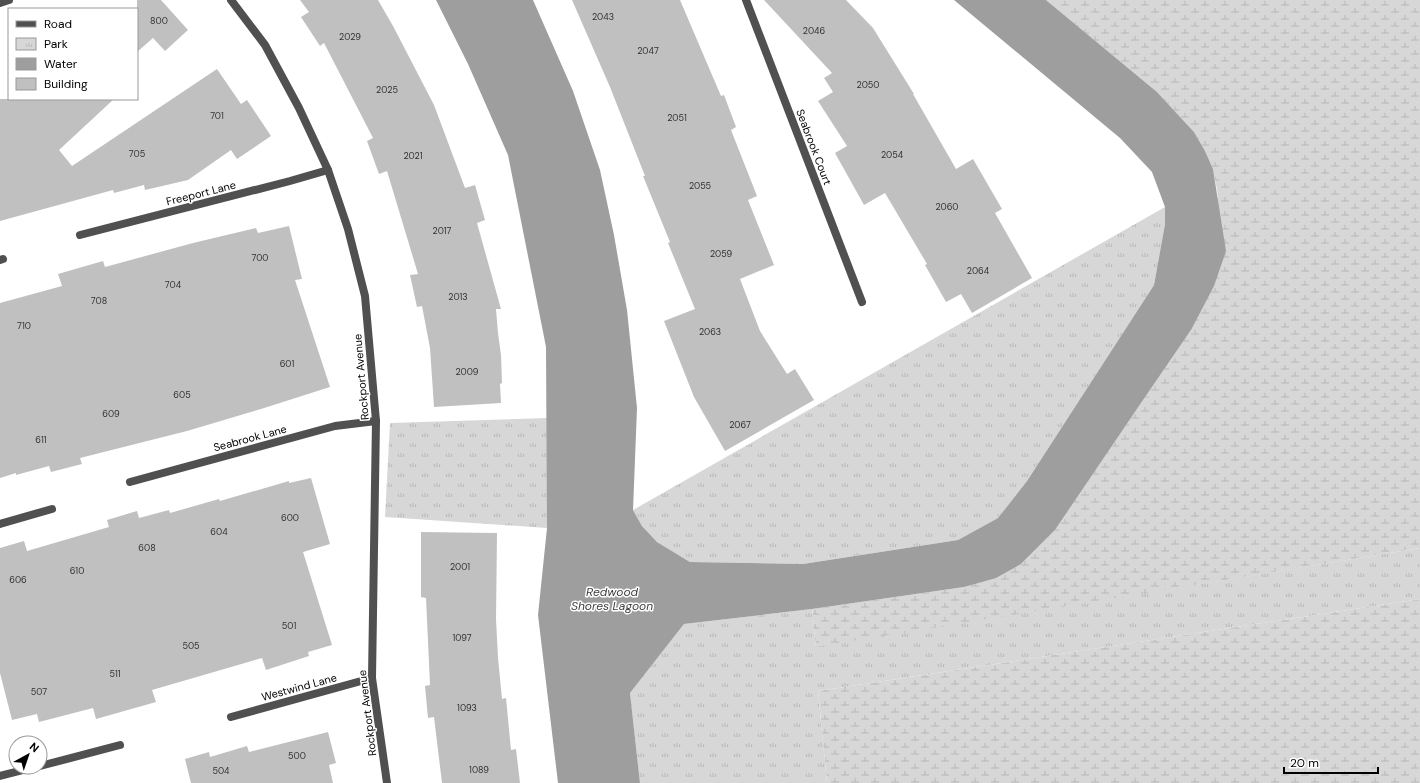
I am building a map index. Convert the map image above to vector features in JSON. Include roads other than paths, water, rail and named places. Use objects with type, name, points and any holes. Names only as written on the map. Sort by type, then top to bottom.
[{"type":"street","points":[[0,4],[9,0]]},
{"type":"street","name":"Rockport Avenue","points":[[231,0],[265,45],[299,108],[328,170],[348,228],[364,296],[376,421],[372,678],[387,783]]},
{"type":"street","name":"Seabrook Court","points":[[746,0],[862,302]]},
{"type":"street","name":"Freeport Lane","points":[[80,235],[328,170]]},
{"type":"street","name":"Seabrook Lane","points":[[130,482],[335,426],[376,421]]},
{"type":"street","points":[[0,524],[52,509]]},
{"type":"street","name":"Westwind Lane","points":[[231,717],[372,678]]},
{"type":"street","points":[[48,764],[120,745]]},
{"type":"water","name":"Redwood Shores Lagoon","points":[[436,0],[533,0],[573,91],[600,170],[614,235],[627,310],[637,408],[633,510],[642,526],[657,542],[690,562],[803,564],[958,540],[998,518],[1027,481],[1154,285],[1165,224],[1165,207],[1152,172],[1120,138],[954,0],[1046,0],[1157,92],[1194,132],[1213,169],[1226,251],[1214,286],[1191,330],[1055,530],[1021,564],[996,578],[964,587],[812,609],[684,624],[630,693],[640,783],[558,783],[538,615],[547,528],[546,347],[508,155],[468,64]]}]
